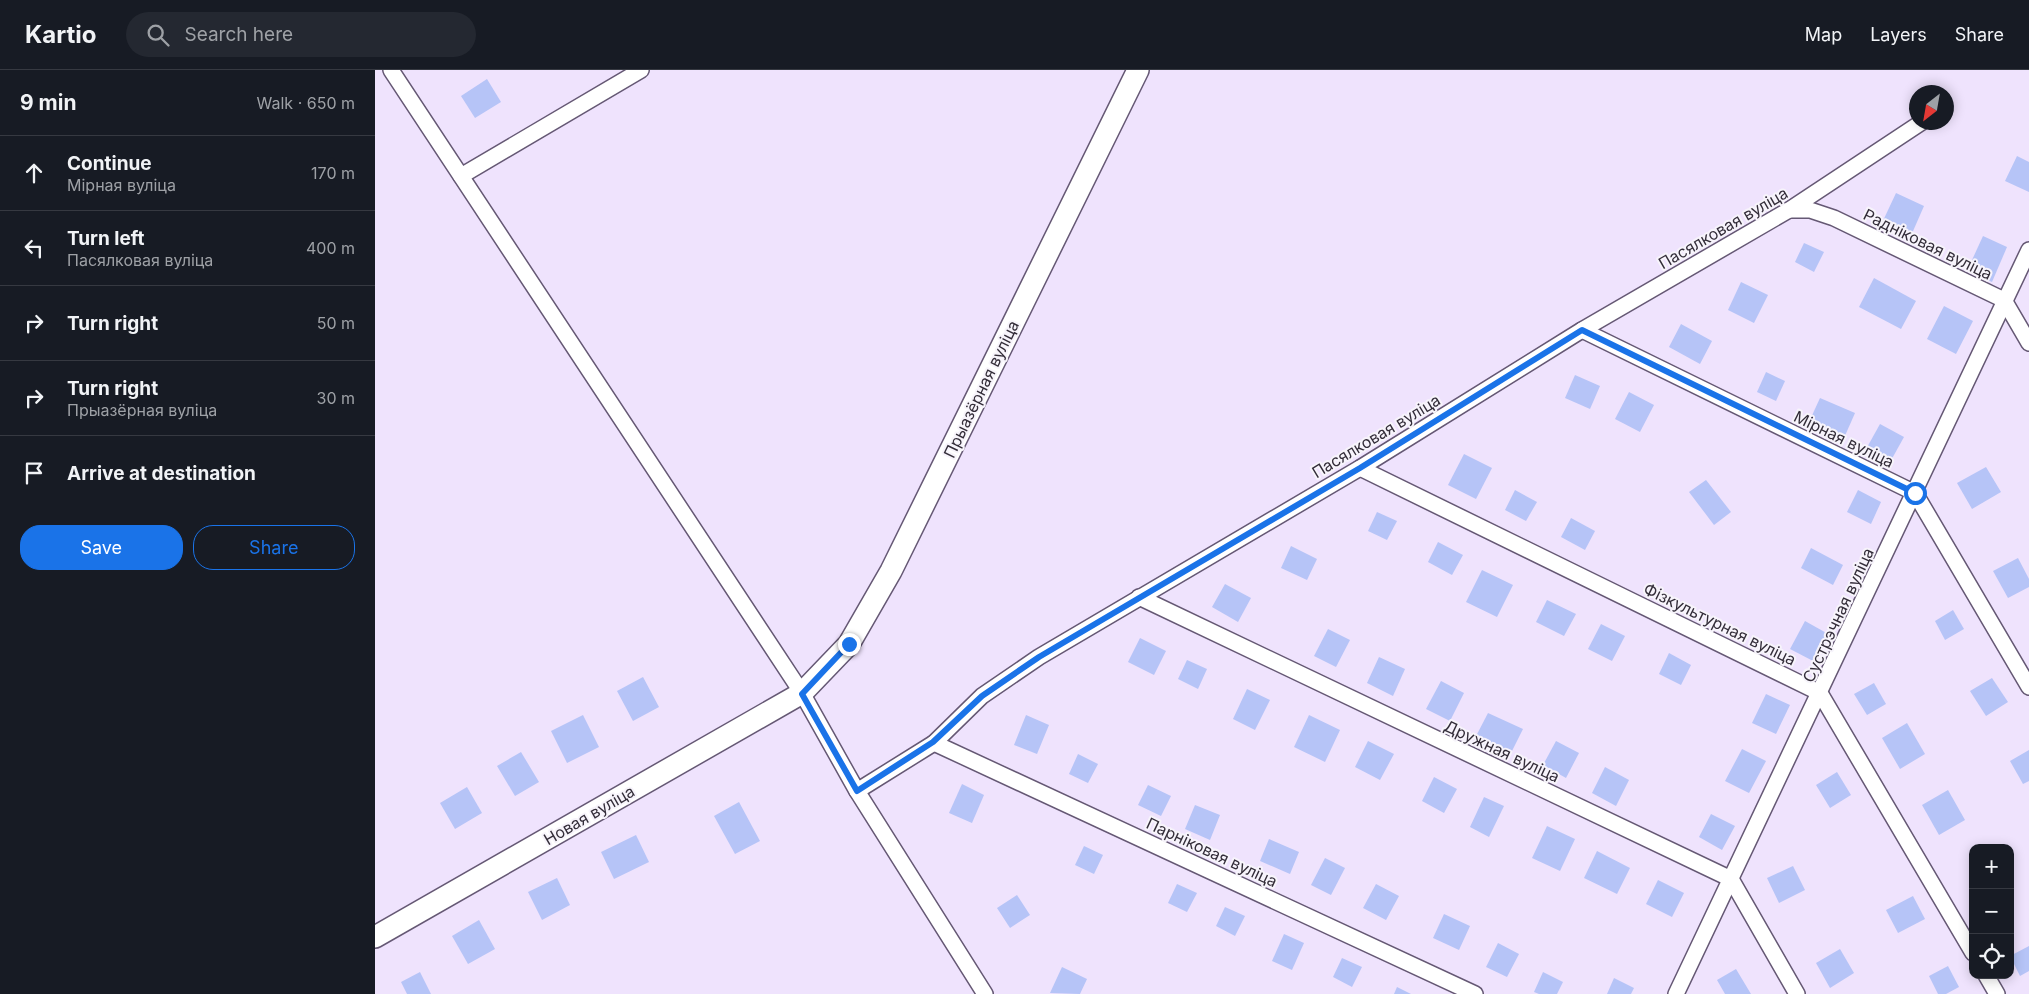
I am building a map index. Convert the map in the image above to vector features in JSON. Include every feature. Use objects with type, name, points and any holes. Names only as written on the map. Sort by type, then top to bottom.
[{"type":"street","points":[[391,70],[802,694],[857,791],[985,994]]},
{"type":"street","points":[[461,176],[641,70]]},
{"type":"street","name":"Прыазёрная вуліца","points":[[802,694],[849,644],[891,571],[1138,70]]},
{"type":"street","name":"Пасялковая вуліца","points":[[857,791],[933,742],[982,696],[1039,657],[1360,468],[1582,330],[1789,210],[1910,130]]},
{"type":"street","name":"Радніковая вуліца","points":[[1789,210],[1810,210],[1834,218],[2004,300],[2029,343]]},
{"type":"street","name":"Сустрэчная вуліца","points":[[1675,994],[1820,693],[2029,250]]},
{"type":"street","name":"Мірная вуліца","points":[[1582,330],[1915,493]]},
{"type":"street","name":"Фізкультурная вуліца","points":[[1360,468],[1820,693]]},
{"type":"street","points":[[1915,493],[2029,687]]},
{"type":"street","name":"Дружная вуліца","points":[[1139,597],[1731,879]]},
{"type":"street","points":[[1820,693],[1969,946]]},
{"type":"street","name":"Новая вуліца","points":[[375,937],[802,694]]},
{"type":"street","name":"Парніковая вуліца","points":[[933,742],[1475,994]]},
{"type":"street","points":[[1731,879],[1797,994]]},
{"type":"street","points":[[1988,979],[1997,994]]},
{"type":"building","points":[[487,79],[501,102],[475,118],[461,96]]},
{"type":"building","points":[[2017,156],[2029,162],[2029,192],[2005,181]]},
{"type":"building","points":[[1896,193],[1924,206],[1910,238],[1881,225]]},
{"type":"building","points":[[1983,236],[2007,247],[1992,282],[1967,271]]},
{"type":"building","points":[[1804,243],[1824,252],[1814,272],[1795,262]]},
{"type":"building","points":[[1874,278],[1916,301],[1901,329],[1859,307]]},
{"type":"building","points":[[1741,282],[1768,295],[1754,323],[1728,310]]},
{"type":"building","points":[[1944,306],[1973,321],[1956,354],[1927,339]]},
{"type":"building","points":[[1681,324],[1712,341],[1700,364],[1669,347]]},
{"type":"building","points":[[1766,372],[1785,381],[1776,401],[1757,392]]},
{"type":"building","points":[[1575,375],[1600,386],[1590,409],[1565,398]]},
{"type":"building","points":[[1629,392],[1654,405],[1640,432],[1615,419]]},
{"type":"building","points":[[1820,398],[1855,413],[1844,438],[1809,422]]},
{"type":"building","points":[[1880,424],[1904,437],[1889,464],[1865,451]]},
{"type":"building","points":[[1464,454],[1492,468],[1476,499],[1448,485]]},
{"type":"building","points":[[1986,467],[2001,492],[1972,509],[1957,483]]},
{"type":"building","points":[[1706,480],[1731,512],[1714,525],[1689,492]]},
{"type":"building","points":[[1515,490],[1537,502],[1526,521],[1505,510]]},
{"type":"building","points":[[1858,490],[1881,502],[1871,524],[1847,512]]},
{"type":"building","points":[[1377,512],[1397,521],[1387,540],[1368,531]]},
{"type":"building","points":[[1571,518],[1595,531],[1585,550],[1561,537]]},
{"type":"building","points":[[1438,542],[1463,555],[1452,575],[1428,562]]},
{"type":"building","points":[[1291,546],[1317,559],[1307,580],[1281,568]]},
{"type":"building","points":[[1811,548],[1843,565],[1833,585],[1801,568]]},
{"type":"building","points":[[2018,558],[2029,579],[2029,587],[2008,598],[1993,571]]},
{"type":"building","points":[[1482,570],[1513,585],[1497,617],[1466,602]]},
{"type":"building","points":[[1225,584],[1251,598],[1238,622],[1212,607]]},
{"type":"building","points":[[1547,600],[1576,614],[1564,636],[1536,622]]},
{"type":"building","points":[[1953,610],[1964,629],[1945,640],[1935,621]]},
{"type":"building","points":[[1805,621],[1830,635],[1815,662],[1790,649]]},
{"type":"building","points":[[1601,624],[1625,636],[1612,661],[1588,649]]},
{"type":"building","points":[[1328,629],[1350,640],[1336,667],[1314,656]]},
{"type":"building","points":[[1140,638],[1166,651],[1154,675],[1128,662]]},
{"type":"building","points":[[1669,653],[1691,665],[1681,685],[1659,674]]},
{"type":"building","points":[[1379,657],[1405,669],[1393,696],[1367,683]]},
{"type":"building","points":[[1187,660],[1207,669],[1198,689],[1178,679]]},
{"type":"building","points":[[643,677],[659,707],[633,721],[617,691]]},
{"type":"building","points":[[1992,678],[2008,702],[1986,716],[1970,691]]},
{"type":"building","points":[[1441,681],[1464,693],[1450,721],[1426,709]]},
{"type":"building","points":[[1874,683],[1886,704],[1867,715],[1854,694]]},
{"type":"building","points":[[1247,689],[1270,700],[1255,730],[1233,719]]},
{"type":"building","points":[[1766,694],[1790,705],[1776,734],[1752,723]]},
{"type":"building","points":[[1488,713],[1523,729],[1508,759],[1473,742]]},
{"type":"building","points":[[583,715],[599,747],[567,763],[551,731]]},
{"type":"building","points":[[1026,715],[1049,725],[1037,754],[1014,745]]},
{"type":"building","points":[[1309,715],[1340,730],[1325,762],[1294,747]]},
{"type":"building","points":[[1907,723],[1925,754],[1900,769],[1882,738]]},
{"type":"building","points":[[1368,741],[1394,754],[1380,780],[1355,767]]},
{"type":"building","points":[[1556,741],[1579,753],[1566,778],[1543,765]]},
{"type":"building","points":[[1742,749],[1766,761],[1749,793],[1725,781]]},
{"type":"building","points":[[2029,750],[2029,781],[2023,784],[2010,761]]},
{"type":"building","points":[[521,752],[539,782],[515,796],[497,766]]},
{"type":"building","points":[[1078,754],[1098,764],[1088,783],[1069,774]]},
{"type":"building","points":[[1605,767],[1629,780],[1616,806],[1592,793]]},
{"type":"building","points":[[1837,772],[1851,795],[1830,808],[1816,785]]},
{"type":"building","points":[[1434,777],[1457,789],[1444,813],[1422,801]]},
{"type":"building","points":[[962,784],[984,795],[972,823],[949,813]]},
{"type":"building","points":[[1148,785],[1171,796],[1161,816],[1138,805]]},
{"type":"building","points":[[467,787],[482,813],[455,829],[440,803]]},
{"type":"building","points":[[1948,790],[1965,820],[1939,835],[1922,805]]},
{"type":"building","points":[[1484,797],[1504,806],[1489,837],[1470,827]]},
{"type":"building","points":[[739,802],[760,841],[735,854],[714,816]]},
{"type":"building","points":[[1195,805],[1220,815],[1210,840],[1185,829]]},
{"type":"building","points":[[1711,814],[1735,826],[1722,850],[1699,837]]},
{"type":"building","points":[[1547,826],[1575,839],[1560,871],[1532,858]]},
{"type":"building","points":[[636,835],[649,862],[614,879],[601,852]]},
{"type":"building","points":[[1269,839],[1299,852],[1290,874],[1260,861]]},
{"type":"building","points":[[1084,846],[1103,855],[1094,874],[1075,865]]},
{"type":"building","points":[[1597,851],[1630,868],[1617,894],[1584,878]]},
{"type":"building","points":[[1325,858],[1345,868],[1331,895],[1311,885]]},
{"type":"building","points":[[1793,866],[1805,890],[1779,903],[1767,878]]},
{"type":"building","points":[[557,878],[570,905],[542,920],[528,892]]},
{"type":"building","points":[[1658,880],[1684,893],[1672,917],[1646,904]]},
{"type":"building","points":[[1177,884],[1197,893],[1187,912],[1168,903]]},
{"type":"building","points":[[1376,884],[1399,896],[1386,920],[1363,908]]},
{"type":"building","points":[[1017,895],[1030,915],[1010,928],[997,908]]},
{"type":"building","points":[[1913,896],[1925,919],[1898,933],[1886,910]]},
{"type":"building","points":[[1225,907],[1245,916],[1235,936],[1216,926]]},
{"type":"building","points":[[1444,914],[1470,926],[1459,950],[1433,938]]},
{"type":"building","points":[[479,920],[495,949],[468,964],[452,936]]},
{"type":"building","points":[[1284,934],[1304,943],[1292,970],[1272,961]]},
{"type":"building","points":[[1498,943],[1519,954],[1507,977],[1486,967]]},
{"type":"building","points":[[2029,946],[2029,971],[2020,976],[2014,964],[2014,954]]},
{"type":"building","points":[[1840,949],[1854,973],[1830,988],[1816,963]]},
{"type":"building","points":[[1342,958],[1362,967],[1352,987],[1333,977]]},
{"type":"building","points":[[1948,966],[1959,987],[1946,994],[1938,994],[1929,976]]},
{"type":"building","points":[[1062,967],[1087,979],[1080,994],[1050,993]]},
{"type":"building","points":[[1736,969],[1751,994],[1725,994],[1717,980]]},
{"type":"building","points":[[420,972],[431,994],[407,994],[401,982]]},
{"type":"building","points":[[1543,972],[1563,982],[1557,994],[1539,994],[1534,992]]},
{"type":"building","points":[[1614,978],[1634,988],[1631,994],[1607,994]]},
{"type":"building","points":[[1397,987],[1411,994],[1394,994]]},
{"type":"route","points":[[849,644],[802,694],[857,791],[933,742],[982,696],[1039,657],[1360,468],[1582,330],[1915,493]]}]
